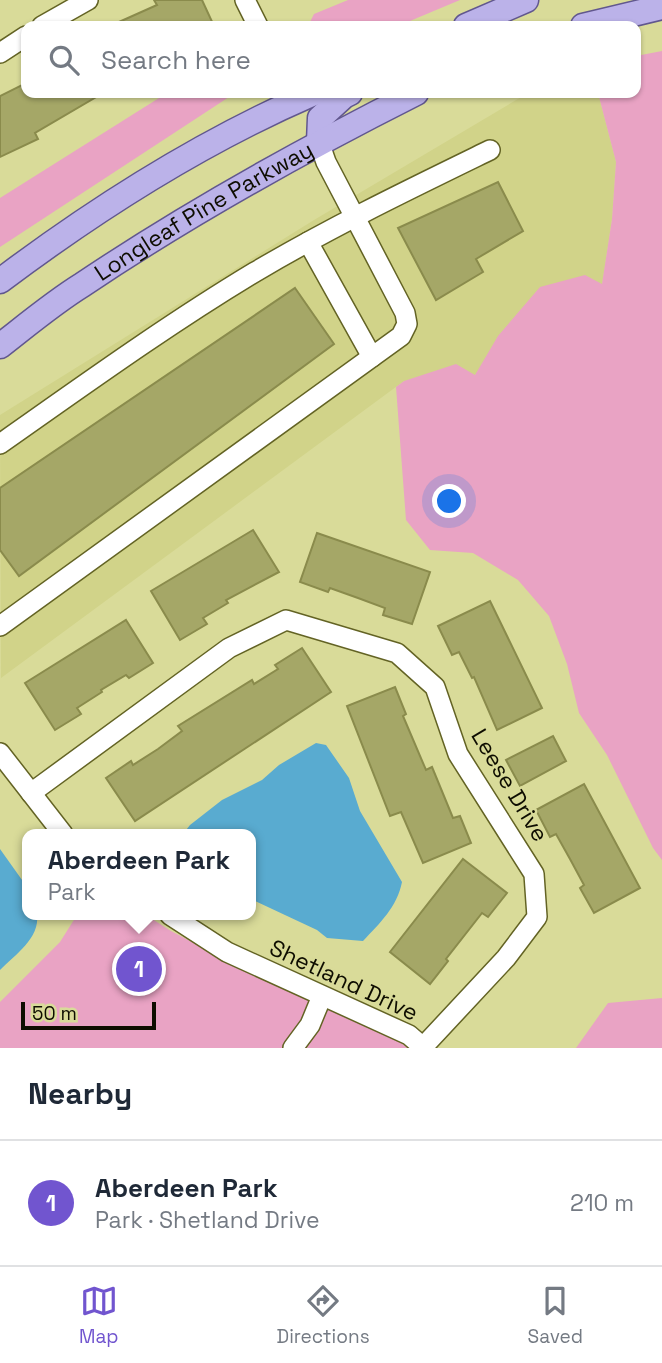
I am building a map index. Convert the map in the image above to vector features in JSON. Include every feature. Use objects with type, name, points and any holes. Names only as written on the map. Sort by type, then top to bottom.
[{"type":"main road","points":[[478,21],[528,0],[527,15],[513,21]]},
{"type":"main road","points":[[604,21],[662,7]]},
{"type":"main road","name":"Longleaf Pine Parkway","points":[[0,281],[51,243],[187,157],[295,98]]},
{"type":"main road","points":[[318,142],[320,118],[342,98]]},
{"type":"main road","name":"Longleaf Pine Parkway","points":[[0,346],[80,286],[213,201],[318,142],[406,98]]},
{"type":"street","points":[[51,21],[89,0]]},
{"type":"street","points":[[245,0],[256,21]]},
{"type":"street","points":[[0,53],[21,39]]},
{"type":"street","points":[[0,626],[401,336],[407,324],[405,313],[318,142]]},
{"type":"street","points":[[0,444],[169,327],[244,279],[355,216],[490,150]]},
{"type":"street","points":[[308,242],[372,357]]},
{"type":"street","name":"Leese Drive","points":[[31,793],[229,648],[286,620],[397,653],[435,687],[458,754],[534,874],[537,917],[506,958],[424,1048]]},
{"type":"street","points":[[0,753],[59,829]]},
{"type":"street","name":"Shetland Drive","points":[[177,920],[226,953],[409,1035],[424,1048]]},
{"type":"street","points":[[293,1048],[310,1026],[322,996]]},
{"type":"shaded area","points":[[348,0],[460,0],[410,21],[310,21],[314,14]]},
{"type":"shaded area","points":[[662,51],[662,860],[653,848],[607,755],[579,713],[567,664],[549,616],[518,580],[473,553],[430,550],[406,520],[396,387],[404,381],[456,364],[475,375],[498,336],[540,287],[585,275],[602,284],[612,219],[616,162],[599,98],[641,98],[641,55]]},
{"type":"shaded area","points":[[159,98],[227,98],[0,247],[0,198]]},
{"type":"shaded area","points":[[520,98],[599,98],[616,162],[612,219],[602,285],[475,375],[404,381],[1,678],[0,415],[314,220]]},
{"type":"shaded area","points":[[74,920],[154,920],[226,960],[394,1038],[408,1048],[0,1048],[0,1002],[60,942]]},
{"type":"shaded area","points":[[662,998],[662,1048],[576,1048],[608,1003]]},
{"type":"water","points":[[316,743],[326,745],[349,778],[360,811],[402,882],[392,907],[363,941],[327,938],[317,930],[256,901],[256,829],[187,829],[222,800],[262,780],[279,765]]},
{"type":"water","points":[[0,849],[22,880],[22,920],[37,920],[37,923],[31,939],[0,970]]},
{"type":"building","points":[[154,0],[202,0],[212,21],[121,21],[157,5]]},
{"type":"building","points":[[21,86],[21,98],[94,98],[35,133],[38,139],[0,157],[0,96]]},
{"type":"building","points":[[498,182],[523,231],[476,259],[483,272],[436,300],[398,228]]},
{"type":"building","points":[[295,288],[334,344],[19,576],[0,550],[0,488]]},
{"type":"building","points":[[253,530],[279,572],[226,600],[228,603],[203,618],[207,624],[180,640],[151,591]]},
{"type":"building","points":[[317,533],[430,572],[412,624],[383,615],[385,608],[330,588],[328,592],[300,582]]},
{"type":"building","points":[[490,601],[542,708],[497,730],[474,677],[472,678],[459,652],[452,655],[438,626]]},
{"type":"building","points":[[126,620],[153,663],[129,678],[126,675],[101,690],[102,692],[77,708],[81,714],[55,730],[25,683]]},
{"type":"building","points":[[302,648],[331,692],[135,821],[106,778],[131,761],[133,765],[158,749],[182,731],[178,726],[252,680],[254,684],[278,669],[275,665]]},
{"type":"building","points":[[395,687],[406,714],[403,716],[426,770],[432,767],[453,818],[460,816],[471,843],[423,863],[401,812],[390,816],[347,706]]},
{"type":"building","points":[[553,736],[566,761],[520,786],[506,760]]},
{"type":"building","points":[[584,784],[640,888],[594,913],[580,888],[584,885],[556,834],[550,837],[536,810]]},
{"type":"building","points":[[463,859],[507,893],[488,917],[482,913],[430,984],[390,952]]},
{"type":"place","name":"Aberdeen Park","points":[[139,969]]}]
